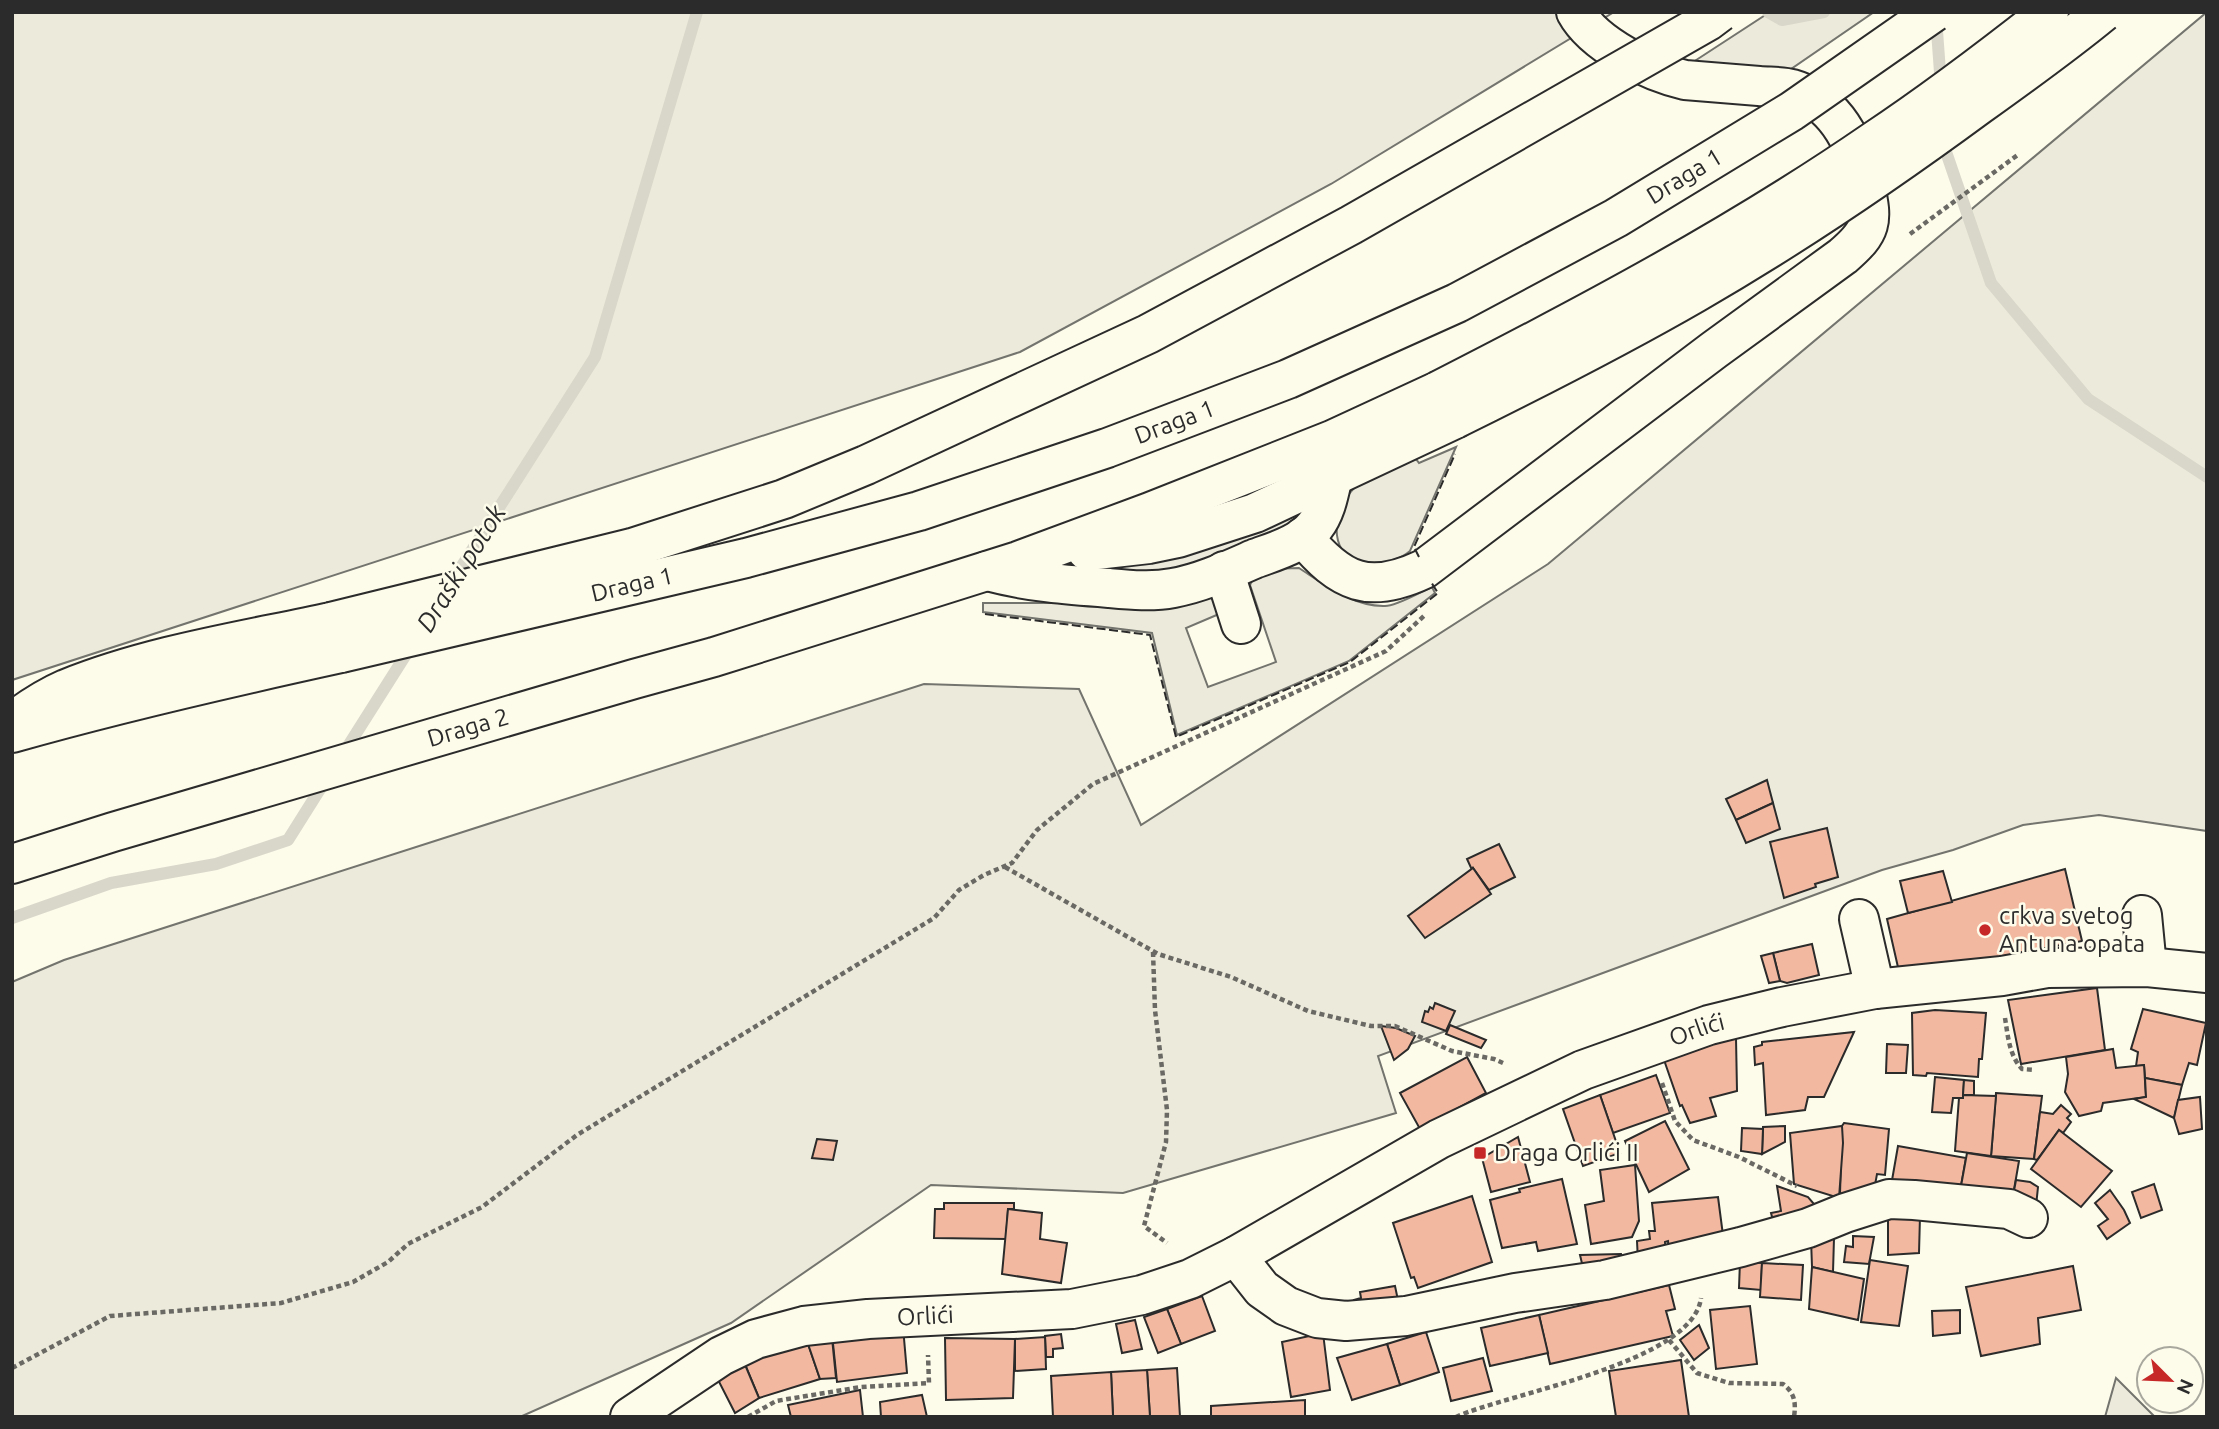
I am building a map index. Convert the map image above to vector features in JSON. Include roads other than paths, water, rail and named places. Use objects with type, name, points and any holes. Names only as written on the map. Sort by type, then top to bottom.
[{"type":"main road","points":[[1303,537],[1318,556],[1338,572],[1355,580],[1391,582],[1424,569],[1843,256],[1859,242],[1870,225],[1871,211],[1856,151],[1847,132],[1822,105],[1791,89],[1668,76],[1630,58],[1594,35],[1576,12]]},
{"type":"main road","points":[[12,733],[218,680],[336,637],[784,499],[877,460],[1148,334],[1351,225],[1720,12]]},
{"type":"main road","name":"Draga 1","points":[[336,637],[746,558],[919,511],[1107,449],[1288,379],[1457,303],[1616,218],[1793,111],[1934,12]]},
{"type":"main road","points":[[1032,555],[1124,547],[1178,538],[1255,513],[1333,476],[1447,405],[1560,329],[1745,224],[1874,142],[2049,12]]},
{"type":"main road","points":[[1032,555],[1332,440],[1447,405],[1574,360],[1684,299],[1888,172],[2103,12]]},
{"type":"main road","points":[[987,571],[1021,580],[1144,591],[1174,588],[1224,572],[1291,545],[1303,537],[1315,526],[1327,503],[1333,476]]},
{"type":"main road","name":"Draga 2","points":[[12,864],[634,678],[714,657],[1032,555]]},
{"type":"main road","points":[[1224,572],[1241,624]]},
{"type":"main road","points":[[12,720],[64,690],[176,656],[336,637]]},
{"type":"main road","points":[[2142,915],[2147,967]]},
{"type":"main road","points":[[1859,919],[1875,989]]},
{"type":"main road","name":"Orlići","points":[[629,1417],[721,1356],[756,1339],[804,1326],[869,1319],[1072,1309],[1142,1295],[1190,1279],[1236,1256],[1439,1139],[1583,1070],[1709,1025],[1782,1007],[1875,989],[2002,976],[2047,968],[2147,967],[2207,973]]},
{"type":"main road","points":[[1236,1256],[1262,1289],[1286,1306],[1317,1318],[1346,1321],[1406,1316],[1502,1295],[1605,1280],[1808,1228],[1889,1199],[2009,1209],[2028,1218]]},
{"type":"waterway","name":"Draški potok","points":[[451,583],[595,357],[697,12]]},
{"type":"waterway","points":[[1768,12],[1782,20],[1824,12]]},
{"type":"waterway","points":[[1936,17],[1941,86]]},
{"type":"waterway","points":[[1944,136],[1945,149],[1991,283],[2088,399],[2207,477]]},
{"type":"waterway","name":"Draški potok","points":[[343,754],[412,645]]},
{"type":"waterway","name":"Draški potok","points":[[12,918],[111,883],[216,864],[288,840],[327,778]]},
{"type":"place","name":"crkva svetog Antuna opata","points":[[1985,930]]},
{"type":"place","name":"Draga Orlići II","points":[[1480,1153]]}]
